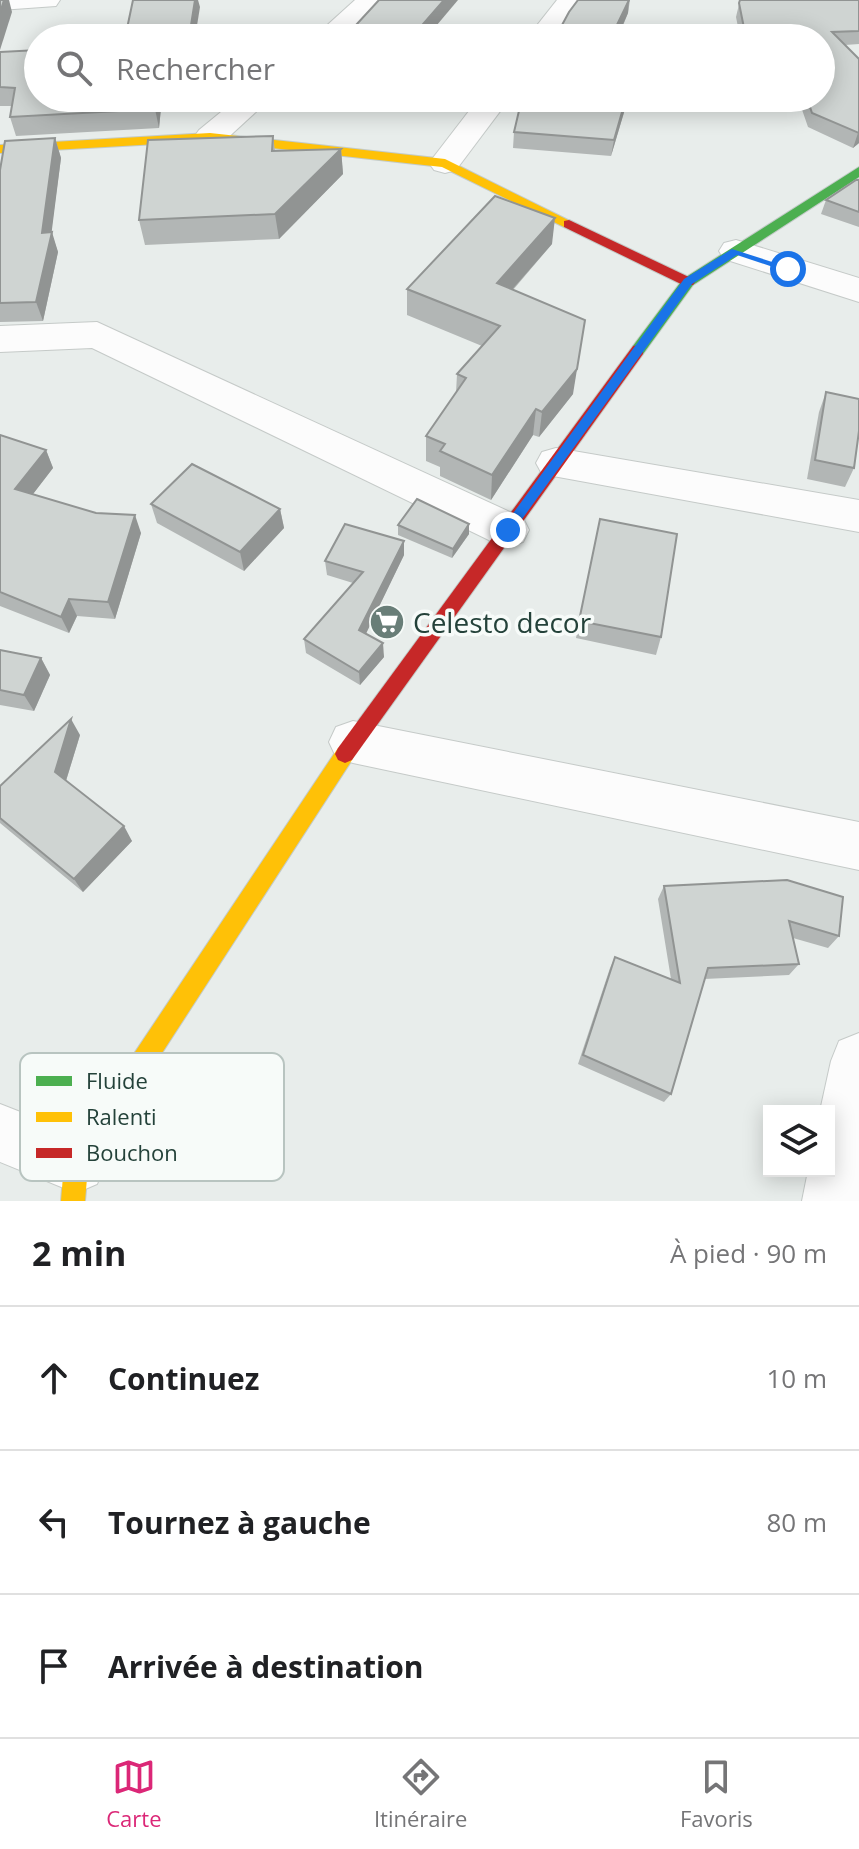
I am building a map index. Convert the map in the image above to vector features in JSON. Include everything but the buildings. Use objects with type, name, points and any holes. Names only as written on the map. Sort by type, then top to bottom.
[{"type":"street","points":[[0,2],[46,0]]},
{"type":"street","points":[[344,24],[372,0]]},
{"type":"street","points":[[552,24],[571,0]]},
{"type":"street","points":[[210,137],[239,112]]},
{"type":"street","points":[[445,163],[484,112]]},
{"type":"street","points":[[0,149],[210,137],[445,163],[688,282]]},
{"type":"street","points":[[157,1053],[353,742],[688,282],[859,171]]},
{"type":"street","points":[[736,251],[859,290]]},
{"type":"street","points":[[0,339],[97,335],[508,530]]},
{"type":"street","points":[[556,463],[859,516]]},
{"type":"street","points":[[353,742],[859,846]]},
{"type":"street","points":[[832,1201],[859,1061]]},
{"type":"street","points":[[0,1133],[20,1146]]},
{"type":"traffic: fast","points":[[638,350],[688,282],[859,171]]},
{"type":"traffic: slow","points":[[0,149],[210,137],[445,163],[569,224]]},
{"type":"traffic: slow","points":[[148,1053],[345,754]]},
{"type":"traffic: slow","points":[[73,1201],[75,1181]]},
{"type":"traffic: jam","points":[[569,224],[688,282]]},
{"type":"traffic: jam","points":[[345,754],[638,350]]},
{"type":"place","name":"Celesto decor","points":[[387,622]]},
{"type":"route","points":[[508,530],[688,282],[736,251],[788,269]]}]
